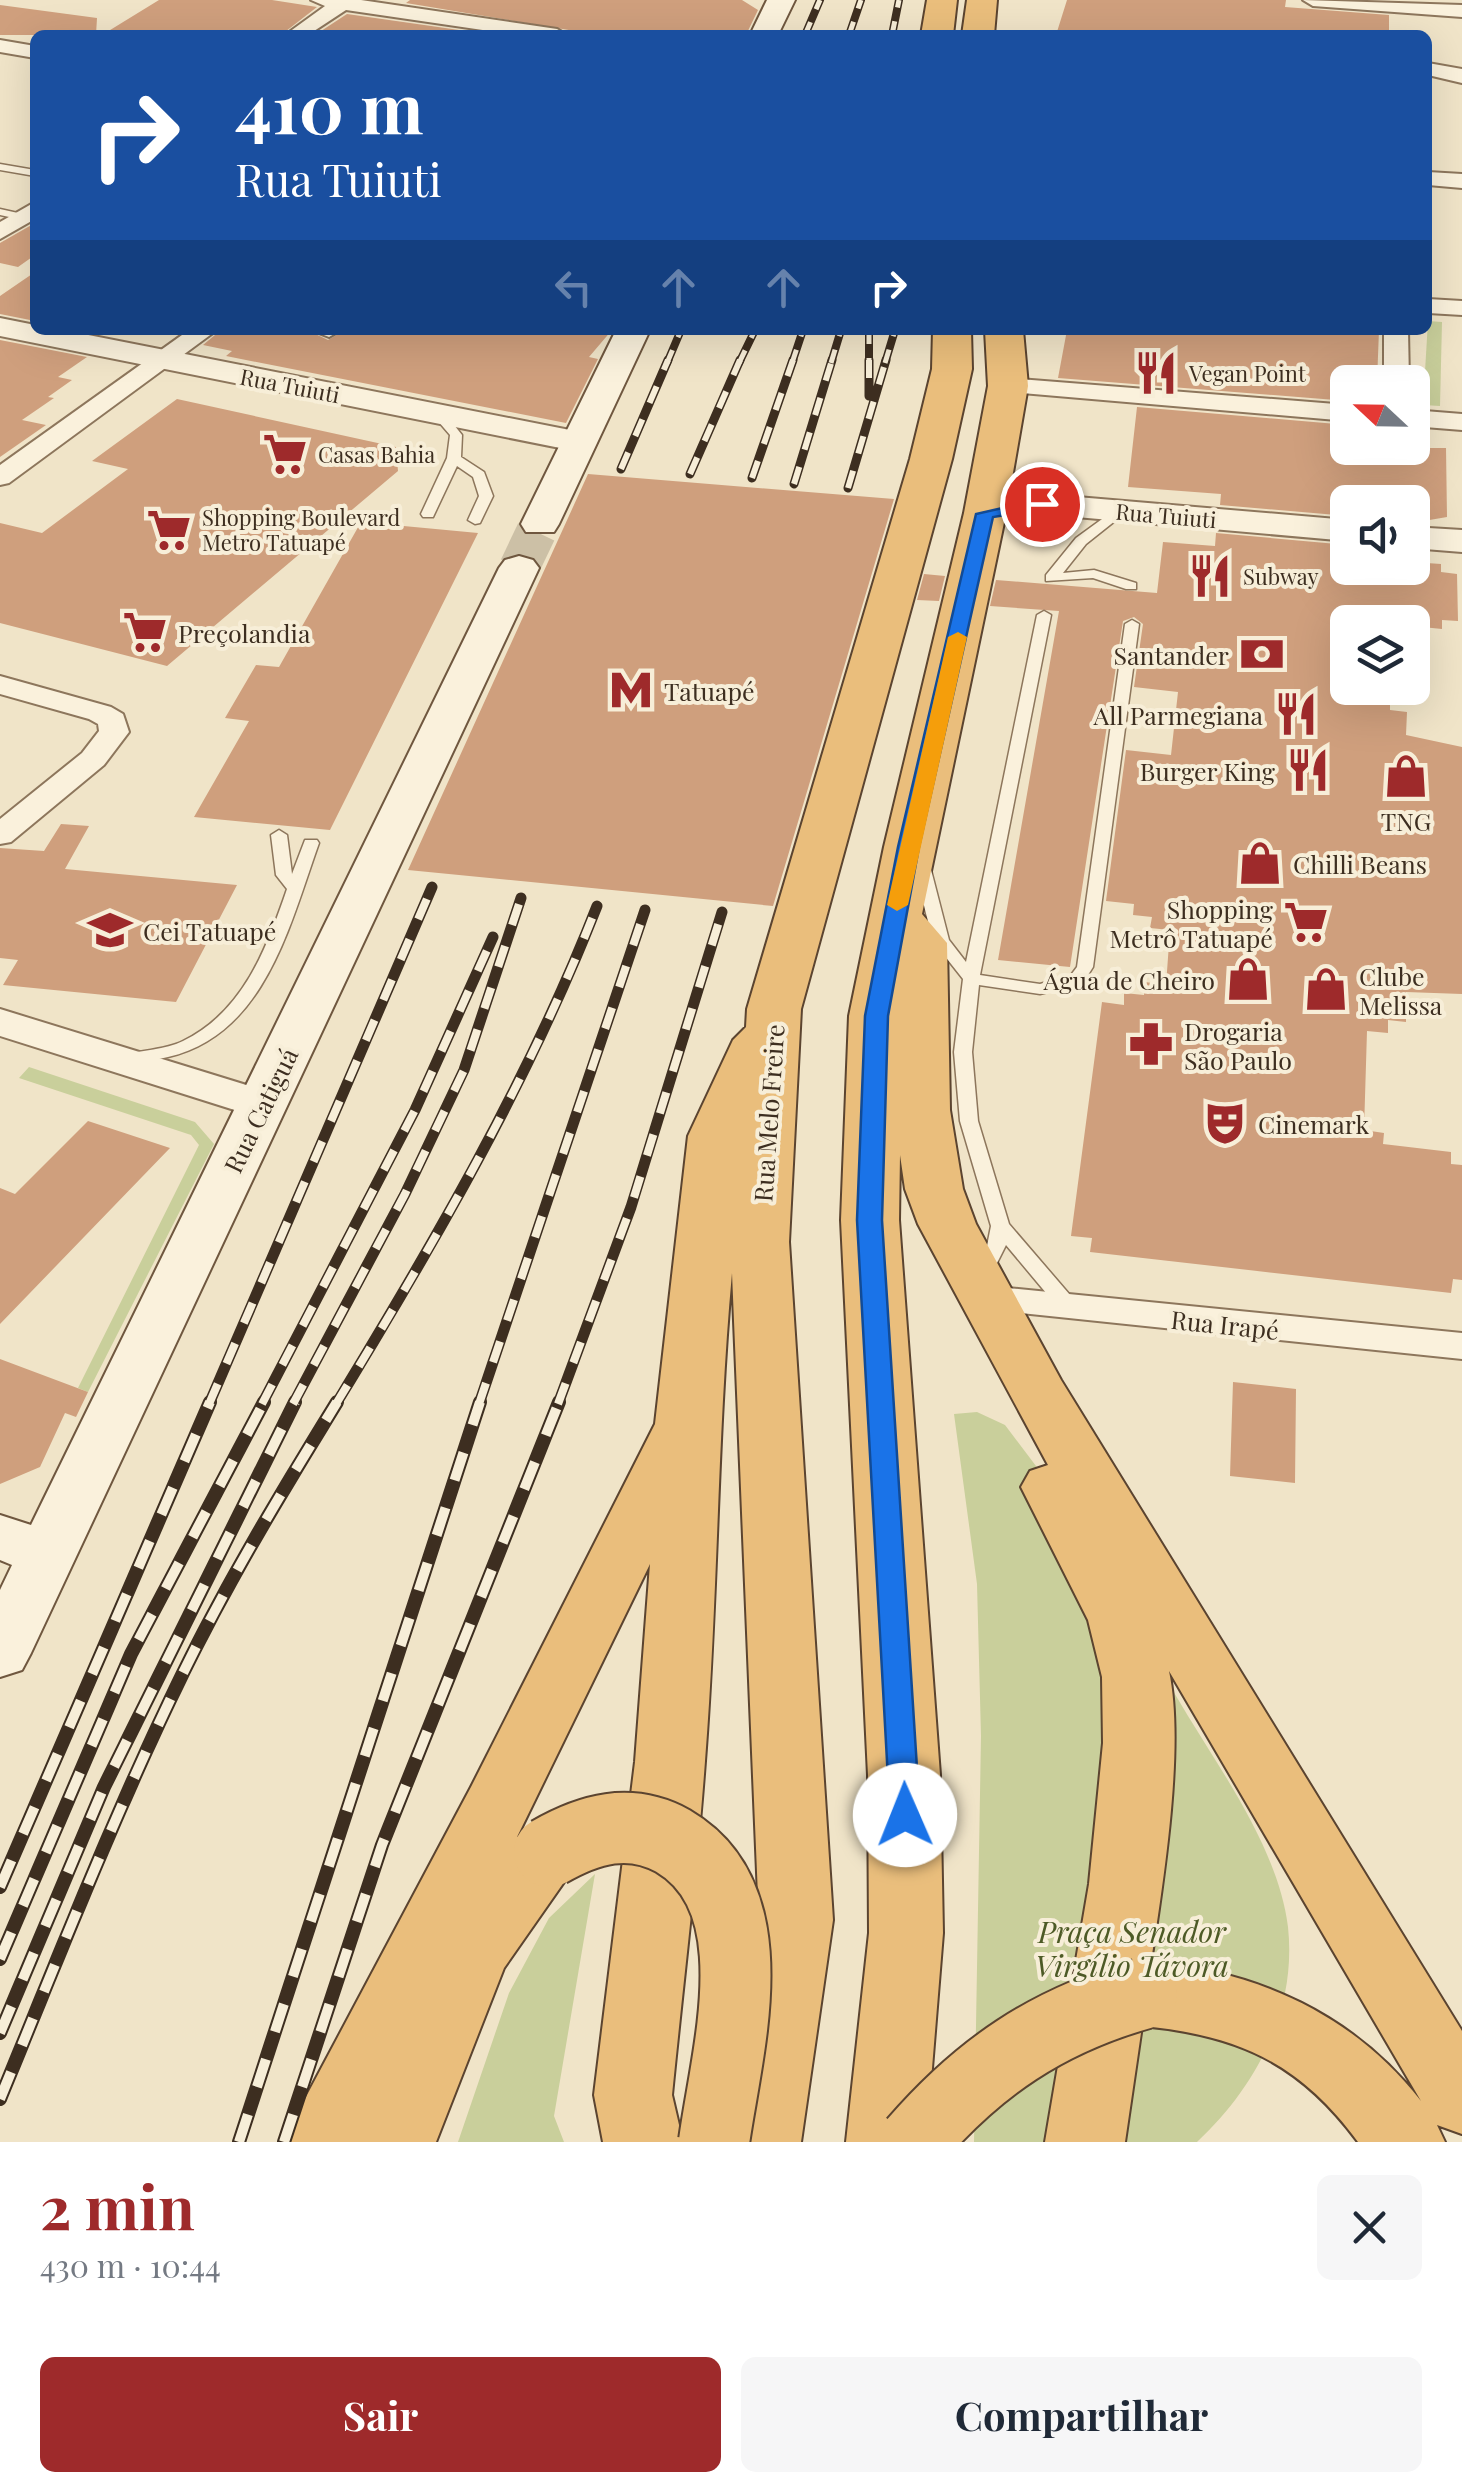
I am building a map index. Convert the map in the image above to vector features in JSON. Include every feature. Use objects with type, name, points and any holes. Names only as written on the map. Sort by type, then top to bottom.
[{"type":"highway","points":[[937,30],[942,0]]},
{"type":"highway","points":[[979,30],[982,0]]},
{"type":"highway","name":"Rua Melo Freire","points":[[761,2142],[796,1920],[760,1242],[774,1010],[931,459],[952,368],[952,335]]},
{"type":"highway","points":[[886,2142],[906,1933],[904,1776],[870,1220],[876,1016],[909,847],[985,514],[1008,386],[1004,335]]},
{"type":"highway","points":[[895,917],[921,943],[922,1110],[934,1189],[946,1224],[988,1269],[1032,1384],[1462,2100]]},
{"type":"highway","points":[[643,2142],[634,2096],[670,1762],[682,1597],[686,1422],[716,1136],[774,1010]]},
{"type":"highway","points":[[1032,1384],[1046,1473],[1122,1620],[1136,1676],[1138,1743],[1126,1884],[1109,2018],[1086,2142]]},
{"type":"highway","points":[[322,2142],[500,1800],[686,1422]]},
{"type":"highway","points":[[396,2142],[455,1996],[520,1879],[550,1852],[579,1834],[610,1826],[650,1829],[709,1869],[724,1899],[734,1948],[714,2142]]},
{"type":"highway","points":[[914,2142],[977,2071],[1032,2033],[1108,2002],[1142,1994],[1181,1995],[1241,2010],[1305,2038],[1344,2068],[1381,2106],[1405,2142]]},
{"type":"main road","points":[[766,30],[781,0]]},
{"type":"main road","points":[[540,524],[631,335]]},
{"type":"main road","name":"Rua Catiguá","points":[[0,1653],[24,1545],[262,1104],[520,568]]},
{"type":"street","points":[[320,0],[384,4],[528,30]]},
{"type":"street","points":[[1312,0],[1462,11]]},
{"type":"street","points":[[302,30],[343,3]]},
{"type":"street","points":[[0,46],[30,51]]},
{"type":"street","points":[[1432,69],[1458,71]]},
{"type":"street","points":[[1432,179],[1462,182]]},
{"type":"street","points":[[0,232],[19,213]]},
{"type":"street","points":[[1432,306],[1462,308]]},
{"type":"street","name":"Rua Tuiuti","points":[[0,327],[30,333]]},
{"type":"street","name":"Rua Tuiuti","points":[[40,335],[580,442]]},
{"type":"street","points":[[0,478],[199,335]]},
{"type":"street","points":[[1396,335],[1396,365]]},
{"type":"street","points":[[1008,386],[1330,412]]},
{"type":"street","points":[[1430,419],[1462,422]]},
{"type":"street","name":"Rua Tuiuti","points":[[985,514],[1042,504],[1330,529]]},
{"type":"street","points":[[1430,538],[1462,541]]},
{"type":"street","points":[[0,685],[84,707],[112,720],[114,732],[107,746],[0,836]]},
{"type":"street","points":[[0,1022],[262,1104]]},
{"type":"street","name":"Rua Irapé","points":[[988,1269],[1069,1308],[1448,1348],[1462,1346]]},
{"type":"lane","points":[[0,167],[30,173]]},
{"type":"lane","points":[[428,514],[454,458],[456,435],[438,414]]},
{"type":"lane","points":[[454,458],[479,475],[486,496],[475,520]]},
{"type":"lane","points":[[1120,510],[1083,538],[1051,578],[1094,574],[1131,586]]},
{"type":"lane","points":[[1044,615],[971,979],[963,1052],[988,1269],[1069,1308]]},
{"type":"lane","points":[[909,847],[921,864],[942,941],[971,979],[1017,988],[1057,987],[1077,979],[1086,967],[1132,624]]},
{"type":"lane","points":[[279,835],[284,875],[294,887]]},
{"type":"lane","points":[[118,1061],[188,1046],[236,1012],[267,960],[311,842]]},
{"type":"lane","points":[[922,1110],[963,1052]]},
{"type":"green space","points":[[1432,321],[1442,322],[1440,406],[1430,405],[1430,365],[1425,365]]},
{"type":"green space","points":[[29,1067],[195,1122],[214,1144],[88,1392],[78,1388],[199,1145],[191,1135],[19,1078]]},
{"type":"green space","name":"Praça Senador Virgílio Távora","points":[[977,1412],[1005,1425],[1039,1470],[1234,1790],[1262,1844],[1283,1899],[1289,1958],[1279,2017],[1254,2072],[1197,2142],[974,2142],[981,1736],[977,1584],[954,1414]]},
{"type":"green space","points":[[595,1874],[554,2116],[564,2142],[458,2142],[509,1993],[549,1918]]},
{"type":"building","points":[[159,0],[272,0],[317,7],[287,30],[110,30]]},
{"type":"building","points":[[742,0],[758,10],[748,30],[569,30],[406,3]]},
{"type":"building","points":[[1067,0],[1286,0],[1285,7],[1389,15],[1389,30],[1058,30]]},
{"type":"building","points":[[0,5],[97,18],[96,30],[30,30],[30,35],[0,35]]},
{"type":"building","points":[[347,14],[459,30],[323,30]]},
{"type":"building","points":[[30,226],[30,259],[18,267],[0,263],[0,243]]},
{"type":"building","points":[[30,275],[30,320],[0,314],[0,296]]},
{"type":"building","points":[[215,335],[318,335],[328,340],[336,335],[608,335],[589,357],[598,359],[566,423],[226,356],[232,351],[203,345]]},
{"type":"building","points":[[1066,335],[1379,335],[1378,365],[1330,365],[1330,400],[1058,378]]},
{"type":"building","points":[[0,340],[87,357],[58,377],[72,380],[48,397],[54,398],[22,420],[46,425],[0,457]]},
{"type":"building","name":"Shopping Boulevard Metro Tatuapé","points":[[177,399],[396,447],[398,471],[167,666],[0,623],[0,523],[42,533],[128,469],[92,461]]},
{"type":"building","points":[[1137,407],[1330,423],[1330,465],[1430,465],[1430,448],[1446,448],[1447,517],[1430,520],[1430,485],[1330,485],[1330,514],[1220,505],[1221,494],[1128,487]]},
{"type":"building","points":[[588,474],[894,499],[773,906],[408,870]]},
{"type":"building","points":[[361,522],[478,533],[330,830],[194,817],[249,721],[225,718],[256,665],[279,667]]},
{"type":"building","name":"Shopping Metrô Tatuapé","points":[[1216,533],[1330,543],[1330,585],[1430,585],[1430,563],[1441,564],[1441,572],[1457,574],[1458,621],[1442,620],[1442,629],[1430,628],[1430,605],[1330,605],[1330,705],[1390,705],[1390,710],[1407,712],[1406,735],[1462,747],[1462,994],[1406,992],[1406,1022],[1388,1020],[1388,1033],[1367,1031],[1364,1130],[1384,1133],[1383,1144],[1451,1152],[1451,1164],[1462,1165],[1462,1280],[1453,1279],[1451,1293],[1090,1252],[1092,1238],[1071,1236],[1102,1002],[1124,1005],[1124,993],[1144,995],[1145,982],[1166,985],[1170,930],[1150,928],[1152,917],[1133,915],[1134,904],[1106,901],[1126,750],[1171,755],[1178,692],[1134,687],[1143,624],[1134,617],[1123,621],[1070,967],[998,960],[1059,611],[990,606],[996,580],[1157,593],[1163,542],[1215,546]]},
{"type":"building","points":[[924,574],[945,576],[939,601],[917,600]]},
{"type":"building","name":"Cei Tatuapé","points":[[61,824],[89,826],[65,869],[237,885],[176,1002],[3,985],[18,960],[0,958],[0,848],[44,851]]},
{"type":"building","points":[[88,1121],[170,1148],[0,1324],[0,1188],[15,1194]]},
{"type":"building","points":[[0,1359],[88,1392],[76,1417],[65,1413],[40,1467],[0,1484]]},
{"type":"building","points":[[1233,1382],[1296,1389],[1295,1483],[1230,1476]]},
{"type":"tunnel","points":[[519,568],[540,524]]},
{"type":"railway","points":[[807,30],[820,0]]},
{"type":"railway","points":[[851,30],[861,0]]},
{"type":"railway","points":[[893,30],[899,0]]},
{"type":"railway","points":[[667,363],[679,335]]},
{"type":"railway","points":[[739,363],[753,335]]},
{"type":"railway","points":[[793,360],[801,335]]},
{"type":"railway","points":[[831,363],[839,335]]},
{"type":"railway","points":[[869,335],[869,396]]},
{"type":"railway","points":[[885,363],[893,335]]},
{"type":"railway","points":[[621,469],[668,360]]},
{"type":"railway","points":[[690,474],[740,360]]},
{"type":"railway","points":[[752,478],[793,360]]},
{"type":"railway","points":[[794,484],[832,360]]},
{"type":"railway","points":[[848,488],[886,360]]},
{"type":"railway","points":[[209,1404],[432,887]]},
{"type":"railway","points":[[293,1404],[405,1194],[464,1070],[521,898]]},
{"type":"railway","points":[[336,1404],[477,1161],[541,1035],[597,906]]},
{"type":"railway","points":[[479,1404],[645,910]]},
{"type":"railway","points":[[558,1404],[631,1207],[722,912]]},
{"type":"railway","points":[[262,1404],[415,1110],[493,937]]},
{"type":"railway","points":[[0,1887],[210,1402]]},
{"type":"railway","points":[[0,1959],[131,1654],[264,1402]]},
{"type":"railway","points":[[0,2033],[104,1787],[295,1402]]},
{"type":"railway","points":[[0,2099],[111,1831],[183,1673],[238,1569],[337,1402]]},
{"type":"railway","points":[[239,2142],[480,1402]]},
{"type":"railway","points":[[284,2142],[382,1845],[559,1402]]},
{"type":"slow traffic","points":[[897,905],[958,637]]},
{"type":"place","name":"Vegan Point","points":[[1156,373]]},
{"type":"place","name":"Casas Bahia","points":[[285,454]]},
{"type":"place","name":"Shopping Boulevard Metro Tatuapé","points":[[169,530]]},
{"type":"place","name":"Subway","points":[[1210,576]]},
{"type":"place","name":"Preçolandia","points":[[145,632]]},
{"type":"place","name":"Santander","points":[[1262,654]]},
{"type":"place","name":"Tatuapé","points":[[631,690]]},
{"type":"place","name":"All Parmegiana","points":[[1296,714]]},
{"type":"place","name":"Burger King","points":[[1308,770]]},
{"type":"place","name":"TNG","points":[[1406,776]]},
{"type":"place","name":"Chilli Beans","points":[[1260,863]]},
{"type":"place","name":"Shopping Metrô Tatuapé","points":[[1306,922]]},
{"type":"place","name":"Cei Tatuapé","points":[[110,930]]},
{"type":"place","name":"Água de Cheiro","points":[[1248,979]]},
{"type":"place","name":"Clube Melissa","points":[[1326,989]]},
{"type":"place","name":"Drogaria São Paulo","points":[[1151,1044]]},
{"type":"place","name":"Cinemark","points":[[1225,1123]]},
{"type":"route","points":[[905,1815],[870,1220],[876,1016],[909,847],[985,514],[1042,504]]}]
